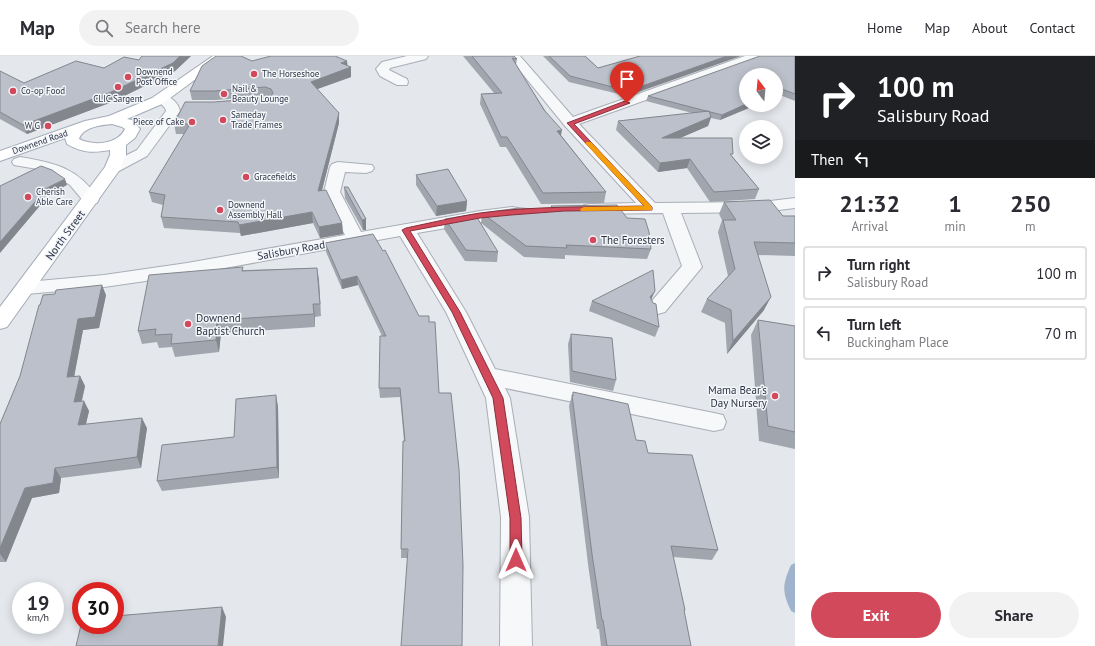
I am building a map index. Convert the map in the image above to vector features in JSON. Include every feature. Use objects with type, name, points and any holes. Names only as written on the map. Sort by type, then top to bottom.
[{"type":"main road","points":[[80,128],[72,137],[72,141],[76,144],[90,148],[118,144],[131,136],[133,128],[169,103],[221,56]]},
{"type":"main road","points":[[112,120],[169,103]]},
{"type":"main road","points":[[112,120],[126,123],[133,128]]},
{"type":"main road","name":"Downend Road","points":[[0,156],[95,122],[112,120]]},
{"type":"main road","name":"Downend Road","points":[[0,169],[76,144]]},
{"type":"main road","name":"North Street","points":[[0,322],[7,305],[27,288],[113,168],[118,155],[118,144]]},
{"type":"street","points":[[402,82],[384,73],[382,69],[386,65],[422,56]]},
{"type":"street","points":[[514,56],[570,123],[650,208]]},
{"type":"street","points":[[570,123],[756,56]]},
{"type":"street","points":[[113,168],[142,153],[164,126],[173,111],[169,103]]},
{"type":"street","points":[[20,162],[47,166],[70,175],[82,186],[91,199]]},
{"type":"street","points":[[356,239],[332,192],[338,168],[366,168]]},
{"type":"street","points":[[572,209],[762,207],[795,203]]},
{"type":"street","points":[[658,307],[692,267],[670,208]]},
{"type":"street","name":"Salisbury Road","points":[[27,288],[104,281],[190,263],[356,239],[480,216],[526,212]]},
{"type":"street","points":[[406,230],[456,312],[498,398],[516,518],[516,646]]},
{"type":"street","points":[[487,376],[714,422]]},
{"type":"building","points":[[142,56],[180,56],[173,63],[109,93],[23,125],[0,112],[0,71],[24,83],[76,61],[104,68],[124,57],[139,60]]},
{"type":"building","points":[[216,56],[241,56],[252,61],[271,56],[335,56],[347,61],[341,63],[351,67],[311,82],[339,113],[318,191],[326,190],[342,223],[319,227],[312,212],[239,225],[238,222],[161,217],[165,195],[149,192],[190,124],[174,124],[185,102],[214,102],[265,98],[270,97],[273,93],[271,89],[265,87],[214,91],[190,91],[202,66]]},
{"type":"building","points":[[472,56],[514,56],[517,59],[512,58],[544,110],[562,130],[557,131],[606,192],[543,193],[507,137],[501,137],[481,94],[502,93]]},
{"type":"building","points":[[549,56],[585,56],[598,68],[640,56],[727,56],[628,91],[570,76]]},
{"type":"building","points":[[760,56],[795,56],[795,94],[783,89],[783,68],[739,68],[739,107],[722,115],[648,96]]},
{"type":"building","points":[[709,111],[711,117],[662,138],[732,138],[733,154],[730,154],[759,189],[714,192],[690,159],[660,163],[618,121]]},
{"type":"building","points":[[41,166],[52,170],[65,179],[37,193],[41,195],[0,242],[0,186]]},
{"type":"building","points":[[448,169],[467,201],[437,206],[416,175]]},
{"type":"building","points":[[344,187],[348,187],[366,219],[362,220]]},
{"type":"building","points":[[770,200],[783,216],[795,216],[795,243],[754,242],[771,297],[733,341],[731,310],[707,299],[735,269],[723,220],[736,220],[724,202]]},
{"type":"building","points":[[617,205],[627,218],[645,219],[649,232],[651,249],[566,245],[567,248],[526,246],[482,213],[519,208],[554,210],[551,206]]},
{"type":"building","points":[[475,214],[498,252],[466,250],[445,219]]},
{"type":"building","points":[[373,234],[383,251],[385,250],[419,316],[429,316],[429,322],[435,322],[439,393],[451,393],[459,469],[463,565],[462,646],[401,646],[408,549],[401,549],[403,441],[405,441],[400,388],[379,388],[380,336],[386,336],[357,276],[341,280],[325,243]]},
{"type":"building","points":[[243,267],[242,271],[317,268],[320,304],[313,304],[314,314],[217,320],[216,340],[171,344],[172,334],[155,335],[156,329],[138,331],[149,275]]},
{"type":"building","points":[[653,270],[655,291],[650,297],[653,303],[656,304],[659,327],[592,301]]},
{"type":"building","points":[[102,285],[95,317],[78,319],[67,377],[80,376],[74,402],[84,401],[78,425],[142,418],[137,457],[55,468],[53,483],[25,488],[0,548],[0,424],[20,376],[39,305],[43,295],[55,294],[56,290]]},
{"type":"building","points":[[758,320],[795,326],[795,432],[768,426]]},
{"type":"building","points":[[571,334],[612,338],[616,380],[572,371]]},
{"type":"building","points":[[573,392],[628,404],[636,440],[645,441],[648,453],[692,455],[718,550],[671,546],[691,646],[607,646],[592,554],[572,395],[573,396]]},
{"type":"building","points":[[276,395],[277,467],[157,481],[162,445],[234,437],[236,399]]},
{"type":"building","points":[[222,607],[218,646],[76,646],[79,634],[124,634],[124,615]]},
{"type":"waterway","points":[[795,569],[789,591],[795,607]]},
{"type":"slow traffic","points":[[584,209],[650,208],[588,143]]},
{"type":"place","name":"The Horseshoe","points":[[254,74]]},
{"type":"place","name":"Downend Post Office","points":[[128,77]]},
{"type":"place","name":"CLIC Sargent","points":[[118,87]]},
{"type":"place","name":"Co-op Food","points":[[13,91]]},
{"type":"place","name":"Nail & Beauty Lounge","points":[[224,94]]},
{"type":"place","name":"Sameday Trade Frames","points":[[223,120]]},
{"type":"place","name":"Piece of Cake","points":[[192,122]]},
{"type":"place","name":"W G","points":[[48,126]]},
{"type":"place","name":"Gracefields","points":[[246,177]]},
{"type":"place","name":"Cherish Able Care","points":[[28,197]]},
{"type":"place","name":"Downend Assembly Hall","points":[[220,210]]},
{"type":"place","name":"The Foresters","points":[[593,240]]},
{"type":"place","name":"Downend Baptist Church","points":[[188,324]]},
{"type":"place","name":"Mama Bear's Day Nursery","points":[[775,396]]},
{"type":"route","points":[[516,560],[516,518],[498,398],[456,312],[406,230],[480,216],[511,212],[564,209],[650,208],[570,123],[627,103]]}]
